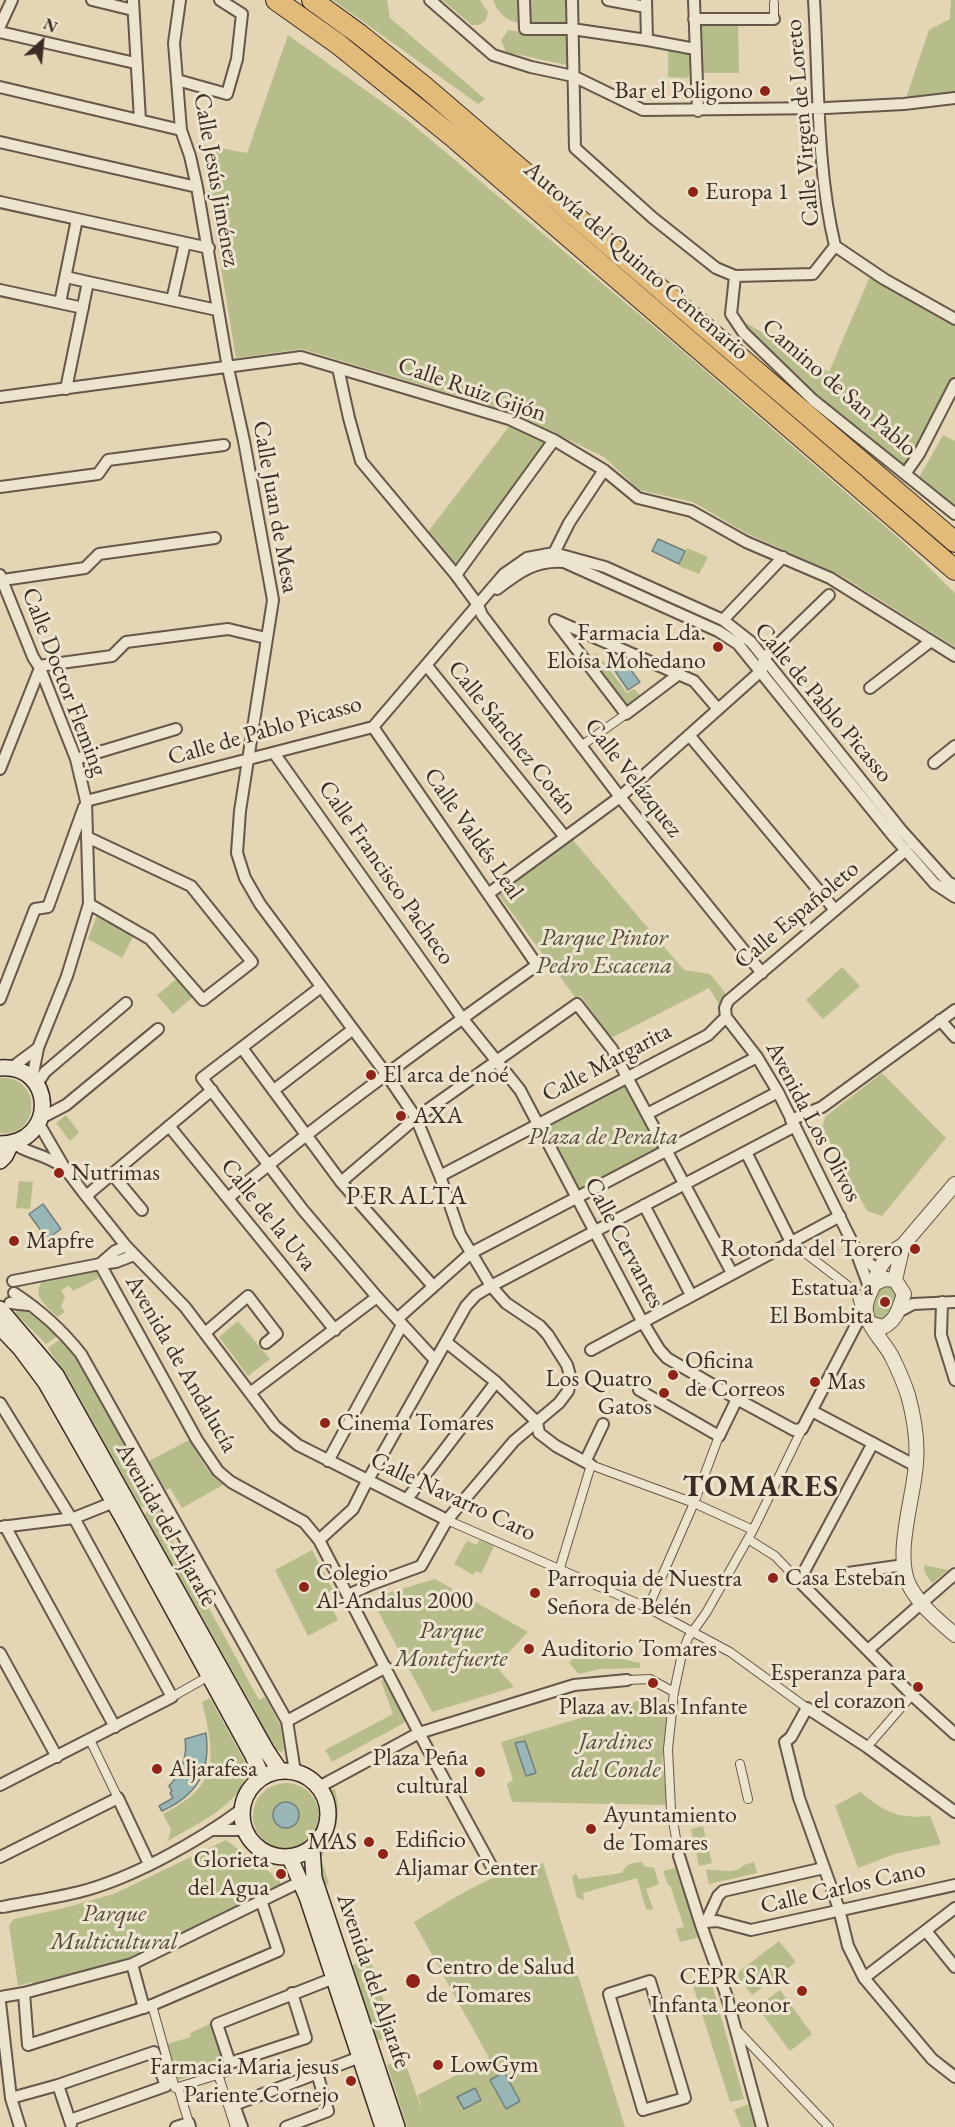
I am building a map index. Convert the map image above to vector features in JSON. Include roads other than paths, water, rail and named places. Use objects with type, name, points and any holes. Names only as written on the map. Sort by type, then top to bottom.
[{"type":"highway","name":"Autovía del Quinto Centenario","points":[[276,0],[338,44],[453,137],[955,570]]},
{"type":"highway","name":"Autovía del Quinto Centenario","points":[[312,0],[367,41],[470,125],[950,537]]},
{"type":"main road","points":[[0,1161],[5,1156],[8,1144],[28,1136],[40,1120],[43,1106],[42,1095],[34,1082],[23,1072],[3,1067]]},
{"type":"main road","name":"Avenida del Aljarafe","points":[[9,1297],[56,1375],[266,1750],[288,1772]]},
{"type":"main road","name":"Avenida del Aljarafe","points":[[0,1327],[20,1348],[46,1383],[114,1502],[253,1756],[262,1777]]},
{"type":"main road","points":[[288,1772],[308,1778],[319,1787],[327,1803],[328,1820],[323,1836],[312,1849],[290,1858],[271,1855],[255,1846],[244,1830],[242,1809],[245,1796],[262,1777],[288,1772]]},
{"type":"main road","name":"Avenida del Aljarafe","points":[[312,1849],[314,1878],[398,2127]]},
{"type":"main road","name":"Avenida del Aljarafe","points":[[290,1858],[302,1881],[383,2127]]},
{"type":"street","points":[[0,26],[12,0]]},
{"type":"street","points":[[92,0],[133,5],[140,120]]},
{"type":"street","name":"Calle Jesús Jiménez","points":[[180,0],[174,43],[181,130],[197,187],[228,368]]},
{"type":"street","points":[[177,80],[227,94],[237,59],[242,14],[220,0]]},
{"type":"street","points":[[429,0],[493,55],[531,67],[573,76],[643,110],[819,108],[904,104],[955,98]]},
{"type":"street","points":[[524,0],[525,29],[572,29],[647,39],[694,49]]},
{"type":"street","points":[[572,0],[575,148],[653,218],[716,268],[735,276],[813,274],[835,246]]},
{"type":"street","points":[[608,0],[646,4],[647,39]]},
{"type":"street","points":[[694,0],[698,111]]},
{"type":"street","name":"Calle Virgen de Loreto","points":[[814,0],[827,213],[835,246],[884,279],[955,319]]},
{"type":"street","points":[[694,19],[774,19],[774,3]]},
{"type":"street","points":[[0,32],[135,63]]},
{"type":"street","points":[[0,87],[181,130]]},
{"type":"street","points":[[0,142],[197,187]]},
{"type":"street","points":[[0,202],[209,248]]},
{"type":"street","points":[[60,303],[77,219]]},
{"type":"street","points":[[172,300],[185,243]]},
{"type":"street","name":"Camino de San Pablo","points":[[735,276],[731,314],[743,332],[813,400],[955,514]]},
{"type":"street","points":[[66,277],[218,310]]},
{"type":"street","points":[[67,385],[88,282]]},
{"type":"street","points":[[0,290],[83,309]]},
{"type":"street","name":"Calle Ruiz Gijón","points":[[67,385],[228,368],[301,357],[509,419],[554,440],[604,470],[638,498],[692,511],[746,542],[830,578],[955,656]]},
{"type":"street","name":"Calle Juan de Mesa","points":[[228,368],[244,441],[273,600],[240,812],[237,853],[245,878],[260,904],[416,1118],[440,1176],[460,1234],[491,1286],[506,1303],[540,1326],[548,1335],[567,1365],[571,1379],[568,1391],[559,1403],[514,1441],[447,1520],[421,1566],[348,1595]]},
{"type":"street","name":"Calle Velázquez","points":[[338,368],[361,461],[456,575],[478,605],[482,615],[620,797],[762,973]]},
{"type":"street","points":[[905,474],[919,454],[955,384]]},
{"type":"street","points":[[0,390],[67,385]]},
{"type":"street","points":[[0,397],[67,385]]},
{"type":"street","points":[[456,575],[554,440]]},
{"type":"street","points":[[0,487],[98,474],[108,460],[224,445]]},
{"type":"street","points":[[555,553],[569,523],[604,470]]},
{"type":"street","points":[[2,577],[86,568],[99,554],[215,538]]},
{"type":"street","name":"Calle de Pablo Picasso","points":[[86,801],[373,727],[504,574],[527,558],[555,553],[605,567],[723,620],[751,642],[902,831],[948,882],[955,886]]},
{"type":"street","points":[[723,620],[783,557]]},
{"type":"street","name":"Calle de Pablo Picasso","points":[[478,605],[533,564],[547,561],[564,562],[718,631],[738,644],[762,670],[906,850],[935,884],[955,897]]},
{"type":"street","name":"Calle Doctor Fleming","points":[[2,577],[75,759],[86,801],[89,904],[67,976],[38,1048],[34,1082]]},
{"type":"street","points":[[829,595],[830,578]]},
{"type":"street","points":[[488,894],[620,797],[762,670],[764,658],[829,595],[854,594]]},
{"type":"street","points":[[626,714],[555,621],[694,681],[718,709]]},
{"type":"street","points":[[0,769],[39,667],[112,657],[126,642],[228,628],[266,638]]},
{"type":"street","points":[[870,688],[930,641]]},
{"type":"street","name":"Calle Sánchez Cotán","points":[[427,666],[565,837]]},
{"type":"street","points":[[581,746],[679,674]]},
{"type":"street","name":"Calle Valdés Leal","points":[[373,727],[537,965],[462,1018]]},
{"type":"street","points":[[75,759],[176,729]]},
{"type":"street","points":[[689,735],[835,910]]},
{"type":"street","points":[[934,763],[955,746]]},
{"type":"street","name":"Calle Francisco Pacheco","points":[[274,753],[462,1018]]},
{"type":"street","points":[[0,999],[35,909],[48,907],[86,801]]},
{"type":"street","points":[[87,837],[190,886],[252,962],[202,1000],[150,939],[89,904]]},
{"type":"street","name":"Calle Españoleto","points":[[726,1017],[725,1008],[728,1001],[906,850]]},
{"type":"street","points":[[321,987],[202,1078],[303,1210],[377,1297],[435,1360]]},
{"type":"street","points":[[34,1082],[126,1003]]},
{"type":"street","points":[[341,1182],[416,1118],[577,1004],[612,1050],[627,1076],[732,1273]]},
{"type":"street","points":[[319,1540],[353,1509],[466,1306],[476,1295],[746,1152],[822,1107],[955,1010]]},
{"type":"street","name":"Avenida Los Olivos","points":[[726,1017],[757,1057],[778,1092],[856,1250],[881,1281]]},
{"type":"street","name":"Calle Margarita","points":[[440,1176],[708,1035],[726,1017]]},
{"type":"street","points":[[228,1198],[462,1018]]},
{"type":"street","name":"Calle Cervantes","points":[[462,1018],[520,1090],[659,1349],[667,1358],[737,1399],[794,1430],[802,1429]]},
{"type":"street","points":[[940,1020],[955,1037]]},
{"type":"street","points":[[40,1120],[66,1105],[158,1029]]},
{"type":"street","points":[[274,1090],[352,1030]]},
{"type":"street","points":[[3,1067],[38,1048]]},
{"type":"street","points":[[242,1048],[341,1182],[433,1286]]},
{"type":"street","points":[[647,1114],[757,1057]]},
{"type":"street","points":[[86,1196],[212,1090]]},
{"type":"street","points":[[328,1461],[400,1322],[433,1286],[471,1253],[778,1092]]},
{"type":"street","name":"Calle Navarro Caro","points":[[40,1120],[64,1167],[86,1196],[126,1246],[184,1307],[275,1426],[298,1444],[447,1520],[559,1571],[648,1608],[730,1652],[807,1708]]},
{"type":"street","name":"Calle de la Uva","points":[[169,1126],[335,1330]]},
{"type":"street","name":"Calle Navarro Caro","points":[[8,1144],[38,1153],[64,1167]]},
{"type":"street","points":[[746,1152],[791,1242],[856,1292],[867,1317],[892,1356],[914,1418],[917,1452],[905,1533],[904,1565],[908,1583],[920,1604],[955,1635]]},
{"type":"street","points":[[112,1174],[142,1210]]},
{"type":"street","points":[[762,2127],[726,1994],[679,1856],[668,1775],[668,1749],[674,1692],[682,1654],[753,1530],[863,1309],[903,1245],[955,1184]]},
{"type":"street","points":[[644,1205],[691,1295]]},
{"type":"street","points":[[591,1350],[840,1216]]},
{"type":"street","points":[[881,1281],[895,1249],[903,1245]]},
{"type":"street","points":[[100,1264],[115,1251],[126,1246]]},
{"type":"street","name":"Avenida Los Olivos","points":[[856,1250],[881,1281]]},
{"type":"street","points":[[9,1297],[134,1254]]},
{"type":"street","name":"Avenida de Andalucía","points":[[100,1264],[197,1440],[218,1471],[231,1482],[304,1522],[319,1540],[493,1869]]},
{"type":"street","points":[[881,1281],[900,1286],[904,1294],[926,1302]]},
{"type":"street","points":[[892,1356],[892,1333],[904,1294]]},
{"type":"street","points":[[205,1333],[248,1296],[277,1334],[266,1343]]},
{"type":"street","points":[[9,1297],[32,1305],[65,1333],[81,1354],[287,1721],[288,1772]]},
{"type":"street","points":[[250,1393],[377,1297]]},
{"type":"street","points":[[942,1302],[941,1335],[955,1380]]},
{"type":"street","points":[[872,1324],[883,1327],[913,1304],[955,1302]]},
{"type":"street","points":[[446,1342],[496,1382],[537,1422],[539,1433],[556,1446],[588,1463],[694,1503],[753,1530]]},
{"type":"street","points":[[407,1499],[496,1382]]},
{"type":"street","points":[[639,1390],[720,1436]]},
{"type":"street","points":[[648,1608],[737,1399]]},
{"type":"street","points":[[0,1403],[73,1518],[172,1697]]},
{"type":"street","points":[[812,1411],[916,1466]]},
{"type":"street","points":[[559,1571],[588,1463],[603,1424]]},
{"type":"street","points":[[799,1581],[873,1443]]},
{"type":"street","points":[[114,1502],[73,1518],[2,1527],[115,1727]]},
{"type":"street","points":[[748,1539],[775,1556],[912,1695],[955,1734]]},
{"type":"street","points":[[841,1574],[904,1565]]},
{"type":"street","points":[[868,1650],[955,1574]]},
{"type":"street","points":[[0,1653],[57,1757]]},
{"type":"street","points":[[287,1721],[386,1667]]},
{"type":"street","points":[[0,1785],[209,1676]]},
{"type":"street","points":[[319,1787],[419,1732],[574,1685],[650,1680],[674,1692]]},
{"type":"street","points":[[867,1747],[912,1695]]},
{"type":"street","points":[[955,1812],[867,1747],[807,1708],[791,1737],[785,1742],[799,1798],[839,1909],[848,1946],[864,1978],[932,2059],[955,2077]]},
{"type":"street","points":[[90,1740],[149,1864]]},
{"type":"street","points":[[740,1764],[748,1799]]},
{"type":"street","points":[[0,1857],[118,1798]]},
{"type":"street","points":[[1,1909],[80,1892],[103,1884],[149,1864],[214,1830],[242,1809]]},
{"type":"street","points":[[214,1830],[244,1830]]},
{"type":"street","points":[[704,1924],[718,1896],[723,1892],[824,1868]]},
{"type":"street","points":[[0,1997],[24,1993],[132,1964],[302,1881]]},
{"type":"street","name":"Calle Carlos Cano","points":[[704,1924],[717,1921],[751,1930],[955,1884]]},
{"type":"street","points":[[24,1993],[28,2045],[148,2007],[278,1951],[261,1900]]},
{"type":"street","points":[[864,1978],[955,1908]]},
{"type":"street","points":[[926,1931],[955,1967]]},
{"type":"street","points":[[132,1964],[175,2088],[226,2072],[230,2063],[217,2024],[334,1978]]},
{"type":"street","points":[[650,1981],[684,2098],[643,2110],[609,1994],[650,1981]]},
{"type":"street","points":[[230,2063],[306,2038],[292,1993]]},
{"type":"street","points":[[0,2002],[11,2098],[20,2127]]},
{"type":"street","points":[[735,2028],[829,2127]]},
{"type":"street","points":[[11,2098],[58,2085],[154,2052],[166,2086],[71,2124],[58,2085]]},
{"type":"street","points":[[242,2127],[234,2105],[360,2057]]},
{"type":"street","points":[[286,2127],[328,2112],[317,2073]]},
{"type":"street","points":[[218,2074],[235,2127]]},
{"type":"street","points":[[176,2127],[189,2125],[178,2087]]},
{"type":"water","points":[[658,539],[685,551],[679,564],[652,551]]},
{"type":"water","points":[[623,660],[640,682],[628,690],[613,668]]},
{"type":"water","points":[[43,1204],[61,1229],[47,1239],[29,1214]]},
{"type":"water","points":[[206,1733],[206,1759],[199,1781],[184,1798],[162,1811],[159,1806],[173,1798],[169,1786],[177,1777],[182,1765],[185,1739]]},
{"type":"water","points":[[525,1741],[536,1773],[526,1776],[515,1743]]},
{"type":"water","points":[[286,1802],[295,1806],[299,1815],[295,1824],[286,1828],[277,1824],[273,1815],[277,1806]]},
{"type":"water","points":[[504,2072],[520,2101],[506,2109],[490,2080]]},
{"type":"water","points":[[475,2088],[481,2100],[464,2109],[457,2097]]},
{"type":"place","name":"Bar el Poligono","points":[[765,91]]},
{"type":"place","name":"Europa 1","points":[[693,192]]},
{"type":"place","name":"Farmacia Lda. Eloísa Mohedano","points":[[718,647]]},
{"type":"place","name":"El arca de noé","points":[[371,1075]]},
{"type":"place","name":"AXA","points":[[401,1116]]},
{"type":"place","name":"Nutrimas","points":[[59,1173]]},
{"type":"place","name":"Mapfre","points":[[14,1241]]},
{"type":"place","name":"Rotonda del Torero","points":[[915,1249]]},
{"type":"place","name":"Estatua a El Bombita","points":[[885,1302]]},
{"type":"place","name":"Oficina de Correos","points":[[673,1375]]},
{"type":"place","name":"Mas","points":[[815,1382]]},
{"type":"place","name":"Los Quatro Gatos","points":[[664,1393]]},
{"type":"place","name":"Cinema Tomares","points":[[325,1423]]},
{"type":"place","name":"Casa Esteban","points":[[773,1578]]},
{"type":"place","name":"Colegio Al-Andalus 2000","points":[[304,1587]]},
{"type":"place","name":"Parroquia de Nuestra Señora de Belén","points":[[535,1593]]},
{"type":"place","name":"Auditorio Tomares","points":[[529,1649]]},
{"type":"place","name":"Plaza av. Blas Infante","points":[[653,1683]]},
{"type":"place","name":"Esperanza para el corazon","points":[[918,1687]]},
{"type":"place","name":"Aljarafesa","points":[[157,1769]]},
{"type":"place","name":"Plaza Peña cultural","points":[[480,1772]]},
{"type":"place","name":"Ayuntamiento de Tomares","points":[[591,1829]]},
{"type":"place","name":"MAS","points":[[369,1842]]},
{"type":"place","name":"Edificio Aljamar Center","points":[[383,1854]]},
{"type":"place","name":"Glorieta del Agua","points":[[281,1874]]},
{"type":"place","name":"Centro de Salud de Tomares","points":[[413,1981]]},
{"type":"place","name":"CEPR SAR Infanta Leonor","points":[[802,1991]]},
{"type":"place","name":"LowGym","points":[[438,2065]]},
{"type":"place","name":"Farmacia Maria jesus Pariente Cornejo","points":[[351,2081]]},
{"type":"district","name":"PERALTA","points":[[407,1197]]},
{"type":"district","name":"TOMARES","points":[[761,1488]]},
{"type":"park label","name":"Parque Pintor Pedro Escacena","points":[[604,952]]},
{"type":"park label","name":"Plaza de Peralta","points":[[603,1137]]},
{"type":"park label","name":"Parque Montefuerte","points":[[451,1645]]},
{"type":"park label","name":"Jardines del Conde","points":[[616,1756]]},
{"type":"park label","name":"Parque Multicultural","points":[[114,1928]]}]
